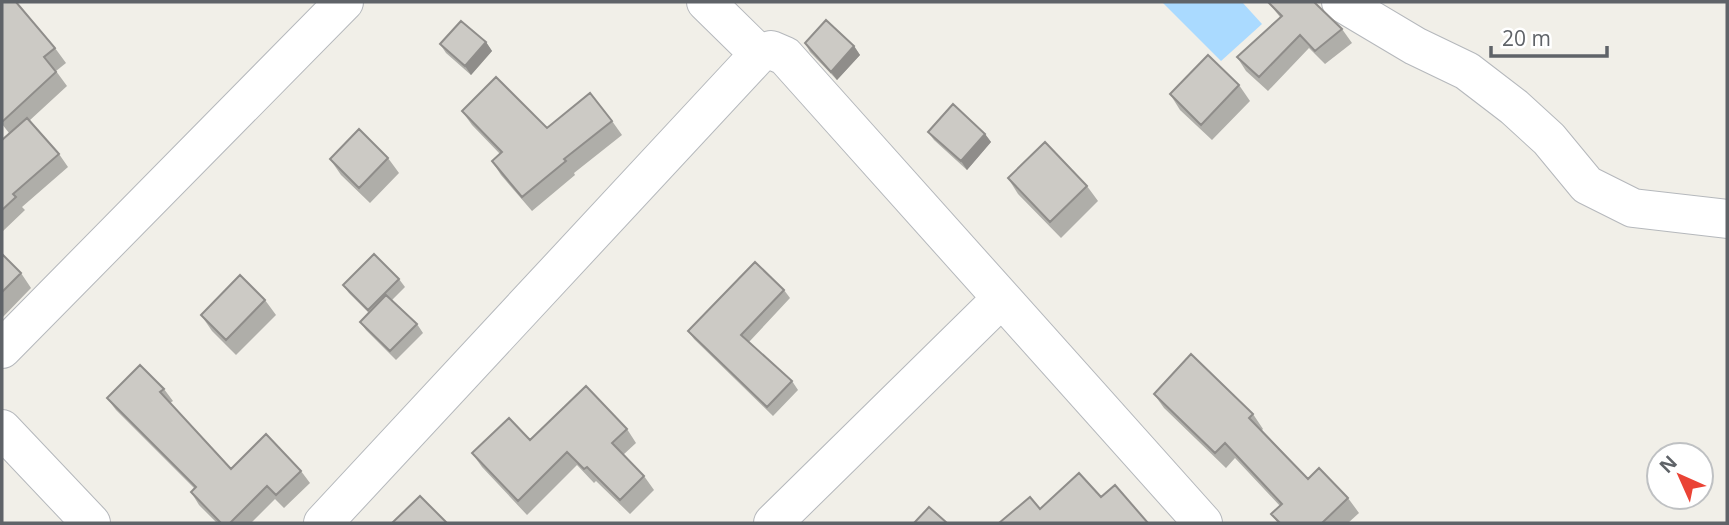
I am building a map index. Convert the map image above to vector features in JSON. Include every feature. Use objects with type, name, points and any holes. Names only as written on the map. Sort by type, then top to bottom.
[{"type":"street","points":[[2,349],[344,2]]},
{"type":"street","points":[[706,2],[759,54]]},
{"type":"street","points":[[1341,2],[1415,46],[1467,71],[1514,107],[1549,139],[1587,185],[1633,208],[1727,219]]},
{"type":"street","points":[[323,523],[759,54],[771,50],[785,56],[1203,523]]},
{"type":"street","points":[[773,523],[1001,299]]},
{"type":"street","points":[[2,429],[91,523]]},
{"type":"water","points":[[1162,2],[1242,2],[1262,24],[1221,61]]},
{"type":"building","points":[[2,2],[16,2],[55,48],[44,57],[56,72],[2,122]]},
{"type":"building","points":[[1268,2],[1314,2],[1342,29],[1315,51],[1300,35],[1259,77],[1237,57],[1282,16]]},
{"type":"building","points":[[826,20],[854,46],[831,72],[805,43]]},
{"type":"building","points":[[461,21],[486,42],[465,66],[440,44]]},
{"type":"building","points":[[1208,55],[1239,85],[1201,125],[1170,94]]},
{"type":"building","points":[[496,77],[547,128],[590,93],[612,121],[522,197],[492,161],[502,152],[462,111]]},
{"type":"building","points":[[953,104],[985,134],[961,161],[928,132]]},
{"type":"building","points":[[27,118],[59,154],[13,194],[16,197],[2,210],[2,140]]},
{"type":"building","points":[[359,129],[388,158],[359,188],[330,159]]},
{"type":"building","points":[[1045,142],[1087,186],[1050,222],[1008,178]]},
{"type":"building","points":[[2,254],[21,273],[2,292]]},
{"type":"building","points":[[374,254],[399,279],[368,310],[343,285]]},
{"type":"building","points":[[755,262],[784,290],[741,335],[792,381],[767,407],[688,331]]},
{"type":"building","points":[[240,275],[265,300],[226,340],[201,315]]},
{"type":"building","points":[[386,295],[417,324],[390,351],[360,322]]},
{"type":"building","points":[[1191,354],[1253,414],[1249,418],[1308,479],[1319,468],[1348,498],[1322,523],[1280,523],[1271,514],[1282,504],[1225,443],[1215,453],[1154,394]]},
{"type":"building","points":[[140,365],[164,389],[160,392],[231,469],[266,434],[301,471],[276,495],[267,486],[230,523],[221,523],[191,492],[196,487],[107,398]]},
{"type":"building","points":[[586,386],[627,429],[612,443],[644,476],[620,500],[587,467],[584,469],[567,452],[518,501],[472,453],[509,418],[530,440]]},
{"type":"building","points":[[1079,473],[1101,497],[1115,485],[1148,523],[999,523],[1030,497],[1040,509]]},
{"type":"building","points":[[420,496],[447,523],[392,523]]},
{"type":"building","points":[[929,507],[947,523],[914,523]]}]
